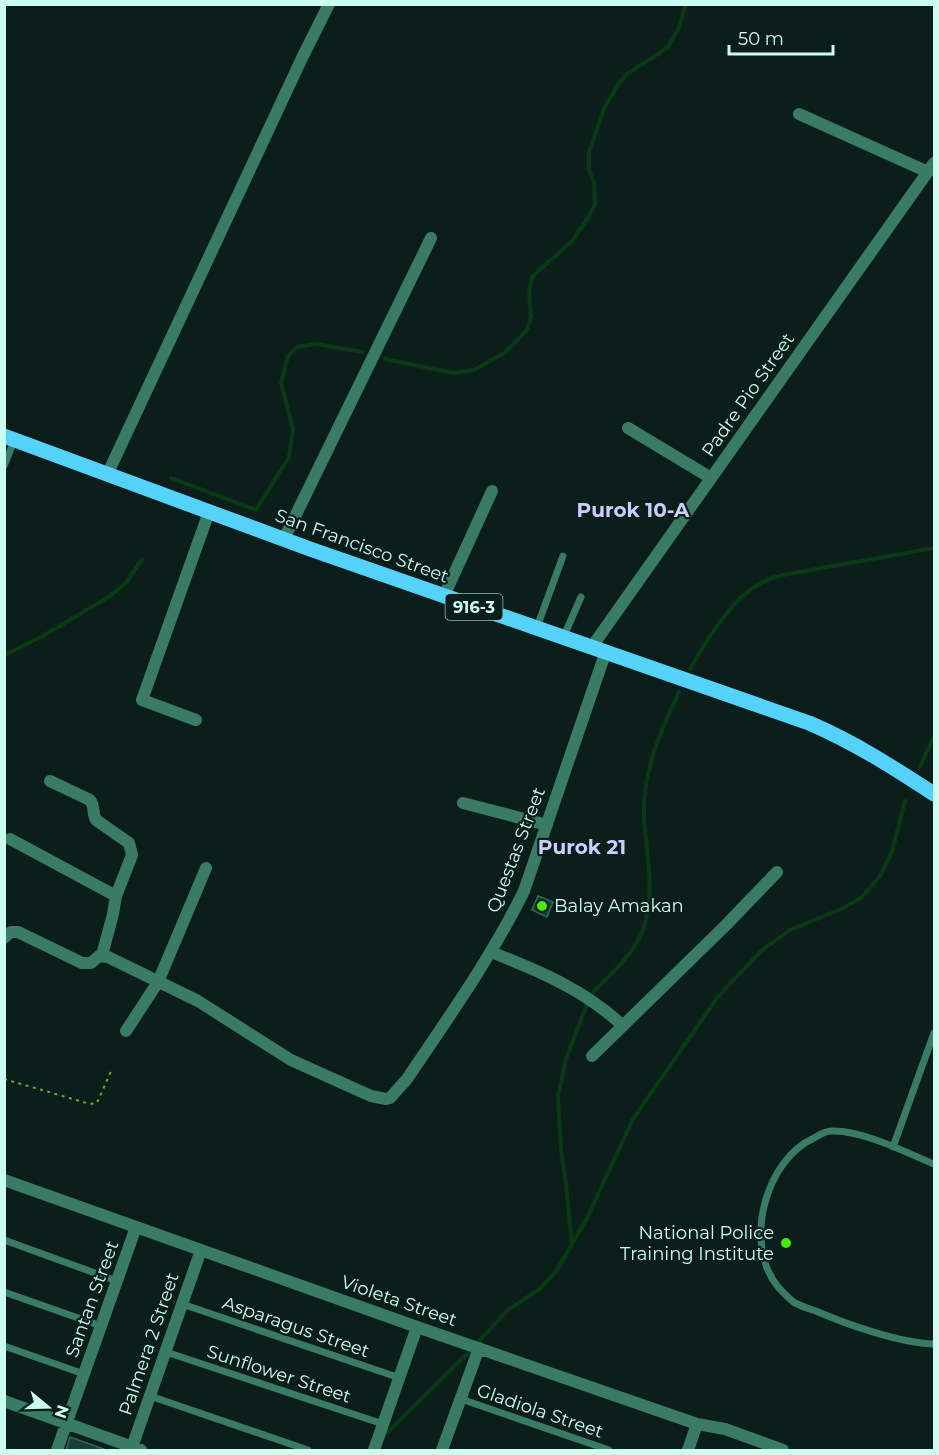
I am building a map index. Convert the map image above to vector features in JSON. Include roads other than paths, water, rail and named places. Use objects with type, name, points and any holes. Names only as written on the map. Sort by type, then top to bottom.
[{"type":"main road","name":"San Francisco Street","points":[[10,438],[209,512],[837,735],[872,754],[934,794]]},
{"type":"street","points":[[107,475],[329,4]]},
{"type":"street","points":[[799,114],[931,168]]},
{"type":"street","name":"Padre Pio Street","points":[[598,651],[711,478],[931,168]]},
{"type":"street","points":[[285,539],[431,238]]},
{"type":"street","points":[[628,428],[711,478]]},
{"type":"street","points":[[444,596],[492,491]]},
{"type":"street","points":[[196,720],[142,700],[209,512]]},
{"type":"street","name":"Questas Street","points":[[158,982],[198,1001],[291,1060],[371,1096],[390,1098],[400,1089],[491,952],[524,891],[547,825],[598,651]]},
{"type":"street","points":[[6,932],[23,934],[82,963],[91,963],[102,955],[116,896],[132,855],[129,843],[96,820],[90,800],[50,781]]},
{"type":"street","points":[[463,803],[547,825]]},
{"type":"street","points":[[10,839],[116,896]]},
{"type":"street","points":[[126,1031],[158,982],[206,868]]},
{"type":"street","points":[[592,1056],[777,872]]},
{"type":"street","points":[[491,952],[556,979],[609,1012],[623,1026]]},
{"type":"street","points":[[102,955],[158,982]]},
{"type":"street","name":"Violeta Street","points":[[4,1180],[417,1327],[697,1424],[725,1429],[779,1450]]},
{"type":"street","name":"Santan Street","points":[[57,1450],[136,1227]]},
{"type":"street","name":"Palmera 2 Street","points":[[134,1449],[201,1250]]},
{"type":"street","points":[[374,1450],[417,1327]]},
{"type":"street","points":[[445,1450],[460,1399],[479,1348]]},
{"type":"street","points":[[4,1401],[134,1449]]},
{"type":"street","points":[[688,1450],[697,1424]]},
{"type":"lane","points":[[4,466],[10,438]]},
{"type":"lane","points":[[537,627],[563,556]]},
{"type":"lane","points":[[563,638],[581,597]]},
{"type":"lane","points":[[893,1147],[934,1033]]},
{"type":"lane","points":[[934,1164],[854,1133],[829,1131],[801,1144],[783,1162],[769,1193],[762,1219],[762,1248],[766,1267],[778,1287],[794,1302],[836,1320],[934,1344]]},
{"type":"lane","points":[[4,1240],[117,1281]]},
{"type":"lane","points":[[4,1292],[101,1326]]},
{"type":"lane","name":"Asparagus Street","points":[[182,1304],[400,1378]]},
{"type":"lane","points":[[4,1346],[84,1374]]},
{"type":"lane","name":"Sunflower Street","points":[[166,1352],[383,1424]]},
{"type":"lane","points":[[150,1396],[308,1450]]},
{"type":"lane","name":"Gladiola Street","points":[[460,1399],[609,1450]]},
{"type":"waterway","points":[[385,359],[453,373],[474,370],[506,352],[518,340],[527,329],[531,317],[529,293],[532,277],[572,241],[595,204],[594,183],[589,169],[589,152],[604,109],[618,84],[627,74],[667,48],[678,30],[686,4]]},
{"type":"waterway","points":[[171,478],[256,510],[289,457],[293,429],[281,383],[288,356],[297,347],[316,344],[362,352]]},
{"type":"waterway","points":[[690,669],[732,607],[753,588],[768,580],[788,574],[934,548]]},
{"type":"waterway","points":[[4,655],[41,637],[110,596],[126,583],[142,559]]},
{"type":"waterway","points":[[593,993],[633,948],[642,932],[650,890],[644,819],[646,786],[659,737],[679,692]]},
{"type":"waterway","points":[[920,767],[934,736]]},
{"type":"waterway","points":[[478,1342],[508,1310],[540,1289],[557,1270],[587,1218],[633,1119],[717,998],[761,951],[790,930],[841,909],[861,898],[880,876],[892,852],[905,801]]},
{"type":"waterway","points":[[572,1246],[561,1150],[558,1097],[566,1059],[587,1004]]},
{"type":"waterway","points":[[387,1433],[469,1352]]},
{"type":"place","name":"Balay Amakan","points":[[542,906]]},
{"type":"place","name":"National Police Training Institute","points":[[786,1243]]},
{"type":"district","name":"Purok 10-A","points":[[633,510]]},
{"type":"district","name":"Purok 21","points":[[582,847]]}]
